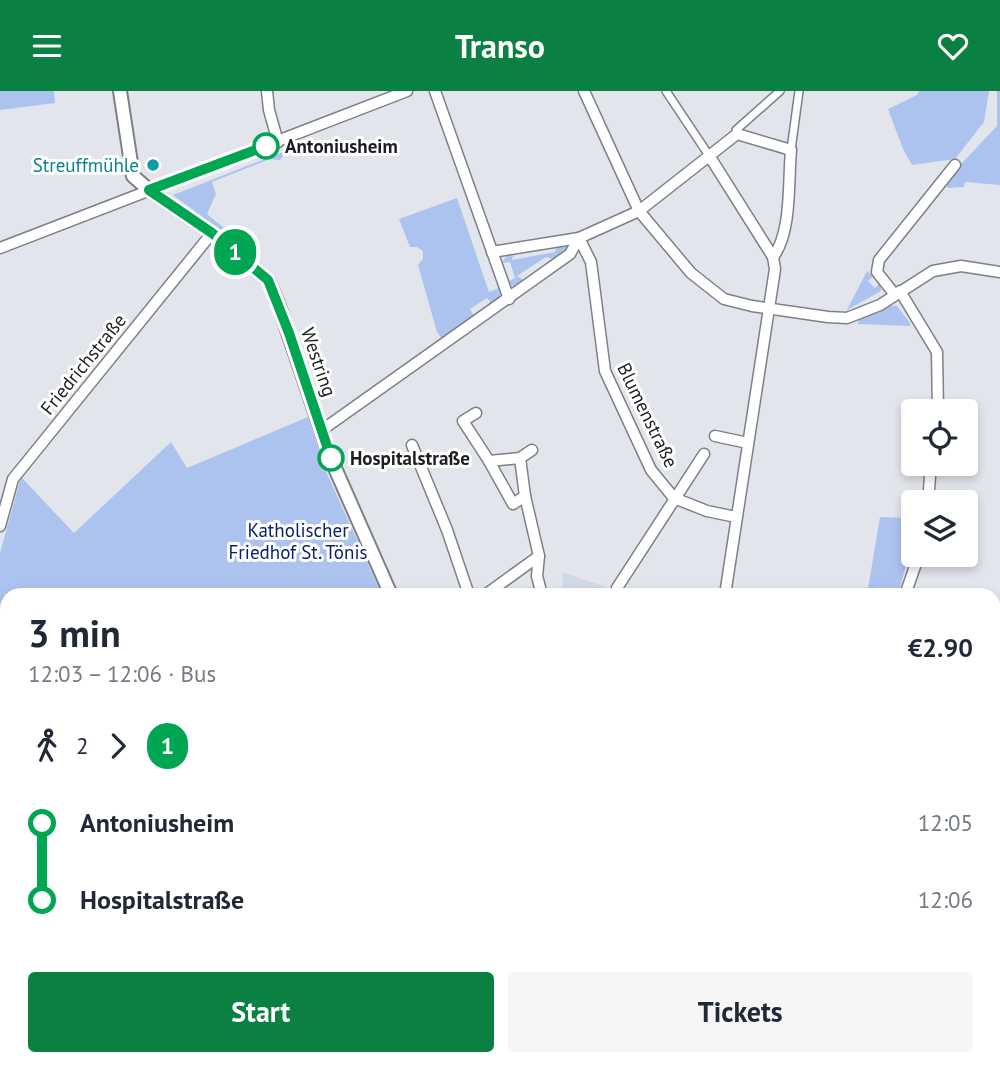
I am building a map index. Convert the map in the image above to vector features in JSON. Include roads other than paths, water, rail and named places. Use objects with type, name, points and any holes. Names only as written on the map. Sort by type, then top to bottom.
[{"type":"street","points":[[120,91],[133,176],[149,190]]},
{"type":"street","points":[[267,91],[278,142]]},
{"type":"street","points":[[0,248],[407,91]]},
{"type":"street","points":[[435,91],[509,299]]},
{"type":"street","points":[[583,91],[639,211],[691,273],[724,299],[769,309],[847,318],[867,312],[933,271],[961,266],[1000,272]]},
{"type":"street","points":[[666,91],[773,257],[775,269],[727,588]]},
{"type":"street","points":[[737,135],[736,130],[780,91]]},
{"type":"street","points":[[773,257],[781,246],[785,233],[790,150],[799,91]]},
{"type":"street","points":[[492,252],[579,238],[639,211],[737,135]]},
{"type":"street","points":[[737,135],[790,150]]},
{"type":"street","points":[[938,399],[937,352],[897,293],[877,272],[879,260],[955,165]]},
{"type":"street","name":"Westring","points":[[149,190],[212,233],[268,280],[277,299],[337,474],[388,588]]},
{"type":"street","name":"Friedrichstraße","points":[[0,526],[13,479],[212,233]]},
{"type":"street","points":[[322,430],[570,254],[579,238]]},
{"type":"street","name":"Blumenstraße","points":[[579,238],[591,261],[605,371],[651,470],[674,498],[707,511],[736,517]]},
{"type":"street","points":[[476,413],[463,421],[513,504],[525,496]]},
{"type":"street","points":[[715,436],[748,443]]},
{"type":"street","points":[[412,445],[447,530],[467,588]]},
{"type":"street","points":[[489,461],[520,458],[532,450]]},
{"type":"street","points":[[617,588],[704,454]]},
{"type":"street","points":[[520,458],[525,496],[539,556],[537,576],[540,588]]},
{"type":"street","points":[[495,588],[539,556]]},
{"type":"street","points":[[907,588],[915,567]]},
{"type":"place","name":"Antoniusheim","points":[[266,146]]},
{"type":"place","name":"Streuffmühle","points":[[153,165]]},
{"type":"place","name":"Hospitalstraße","points":[[331,458]]},
{"type":"park label","name":"Katholischer Friedhof St. Tönis","points":[[298,541]]}]
